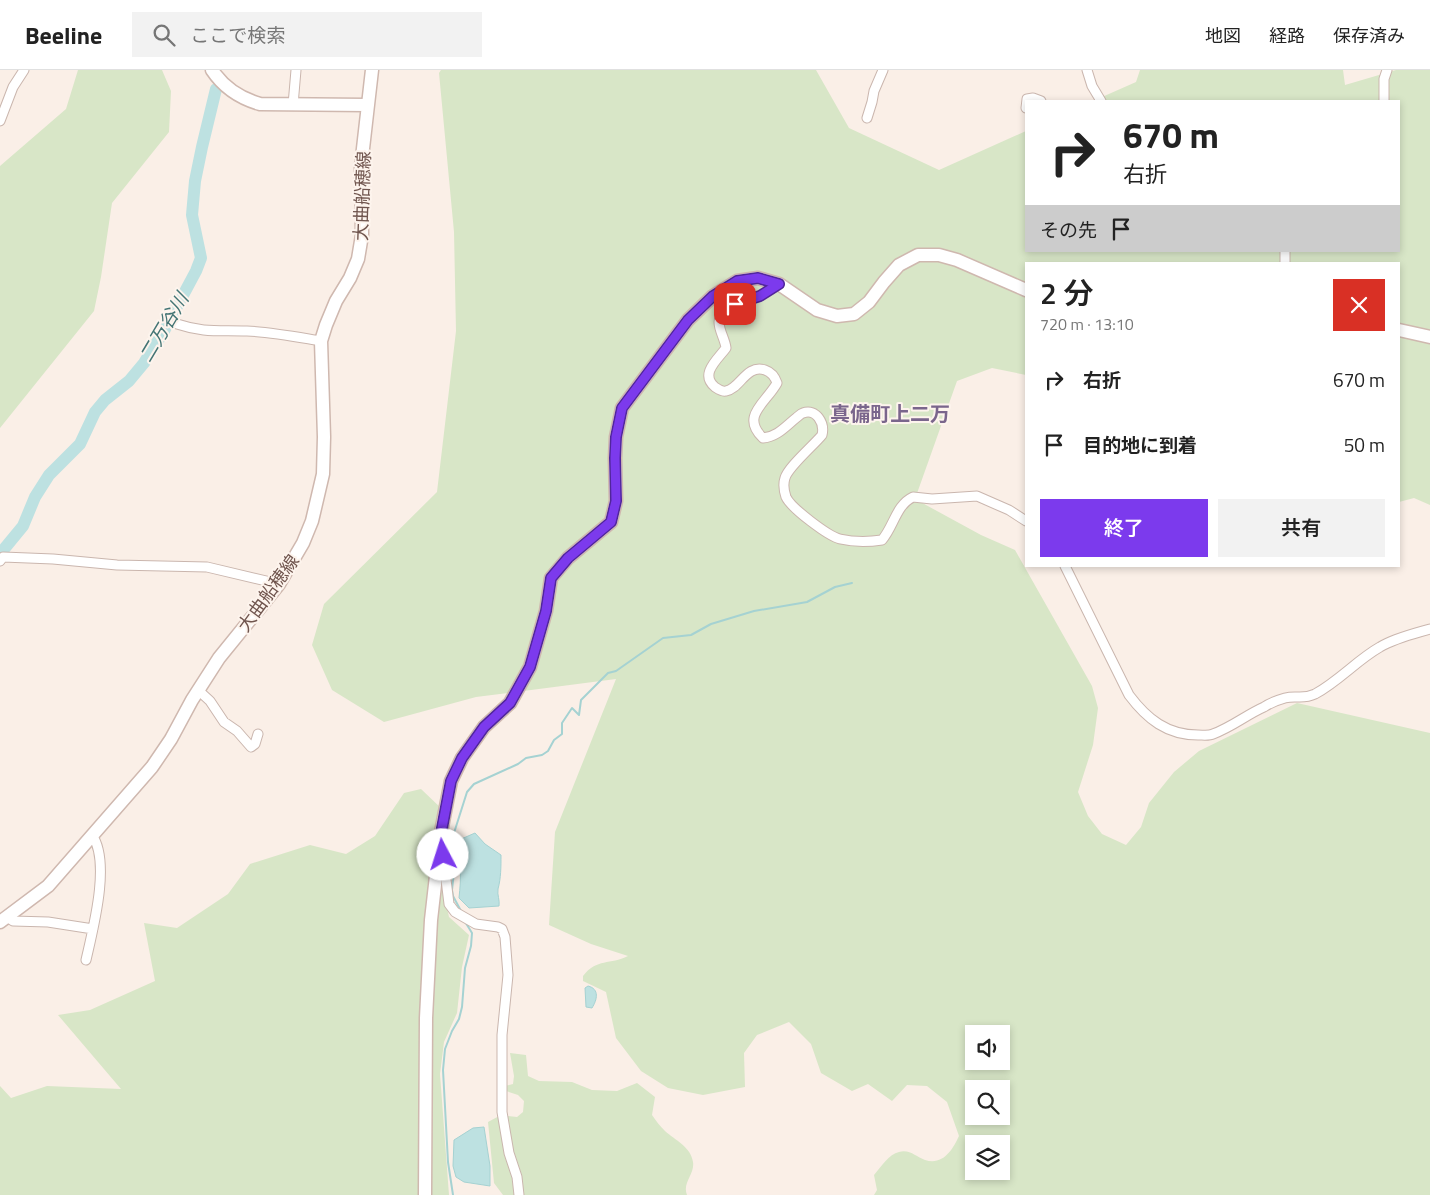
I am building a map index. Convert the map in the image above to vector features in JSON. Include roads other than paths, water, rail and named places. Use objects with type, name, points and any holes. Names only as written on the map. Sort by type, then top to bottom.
[{"type":"street","points":[[0,121],[13,87],[24,70]]},
{"type":"street","points":[[212,70],[227,88],[242,99],[260,104],[367,106]]},
{"type":"street","points":[[293,105],[296,70]]},
{"type":"street","name":"大曲船穂線","points":[[3,919],[48,886],[152,767],[171,739],[198,690],[219,658],[279,584],[303,544],[312,520],[323,474],[324,437],[321,341],[336,301],[350,278],[358,259],[362,235],[362,166],[372,70]]},
{"type":"street","points":[[867,118],[874,91],[883,70]]},
{"type":"street","points":[[1087,70],[1092,86],[1100,100]]},
{"type":"street","points":[[1384,100],[1384,79],[1387,70]]},
{"type":"street","points":[[1026,100],[1033,98],[1038,100]]},
{"type":"street","points":[[424,1195],[426,1018],[431,920],[438,849],[451,781],[462,758],[484,727],[510,703],[530,667],[546,611],[551,578],[568,558],[611,522],[616,501],[615,444],[622,408],[688,320],[713,296],[737,281],[758,278],[779,284],[817,310],[837,316],[854,314],[869,302],[899,265],[918,255],[939,255],[973,266],[1025,290]]},
{"type":"street","points":[[779,284],[760,296],[727,308],[722,313],[719,320],[726,340],[726,348],[709,370],[709,377],[712,384],[720,390],[727,391],[733,388],[746,374],[755,370],[768,371],[775,377],[778,384],[752,418],[754,426],[763,438],[771,438],[803,413],[813,413],[820,419],[824,427],[822,435],[785,477],[784,488],[786,498],[792,505],[838,538],[858,541],[882,540],[889,532],[901,505],[913,497],[932,499],[977,496],[1025,519]]},
{"type":"street","points":[[177,324],[207,332],[247,331],[321,341]]},
{"type":"street","points":[[1400,330],[1430,337]]},
{"type":"street","points":[[0,561],[3,557],[53,559],[116,565],[160,564],[207,567],[279,584]]},
{"type":"street","points":[[1066,567],[1138,707],[1157,723],[1172,732],[1186,735],[1211,735],[1263,707],[1286,698],[1304,698],[1314,694],[1379,647],[1398,638],[1430,629]]},
{"type":"street","points":[[198,690],[210,701],[224,722],[237,731],[251,747],[255,744],[258,734]]},
{"type":"street","points":[[86,960],[99,892],[100,871],[97,842],[92,835]]},
{"type":"street","points":[[438,849],[443,855],[446,889],[449,904],[452,908],[476,924],[498,926],[502,929],[505,937],[508,975],[502,1035],[502,1112],[509,1153],[517,1177],[519,1195]]},
{"type":"street","points":[[3,919],[48,922],[93,929]]},
{"type":"water","points":[[475,833],[485,844],[501,855],[498,891],[499,906],[469,908],[459,898],[460,865],[458,844],[459,840]]},
{"type":"water","points":[[588,986],[592,987],[596,992],[592,1008],[586,1007],[585,988]]},
{"type":"water","points":[[484,1127],[490,1166],[490,1186],[464,1182],[456,1177],[453,1166],[454,1140],[473,1128]]},
{"type":"waterway","name":"二万谷川","points":[[0,554],[23,526],[35,497],[49,475],[80,444],[95,412],[105,400],[129,381],[144,363],[164,331],[196,271],[201,258],[192,215],[195,181],[216,89]]},
{"type":"waterway","points":[[461,911],[452,890],[454,872],[452,850],[454,833],[467,792],[474,784],[518,764],[526,758],[542,755],[548,751],[554,740],[562,734],[562,723],[572,708],[579,715],[581,700],[608,673],[616,671],[663,638],[691,635],[711,624],[754,611],[807,602],[835,587],[852,583]]},
{"type":"waterway","points":[[453,1195],[448,1162],[443,1070],[445,1049],[459,1019],[462,1007],[465,968],[471,946],[472,933],[464,920]]},
{"type":"district","name":"真備町上二万","points":[[890,413]]}]
